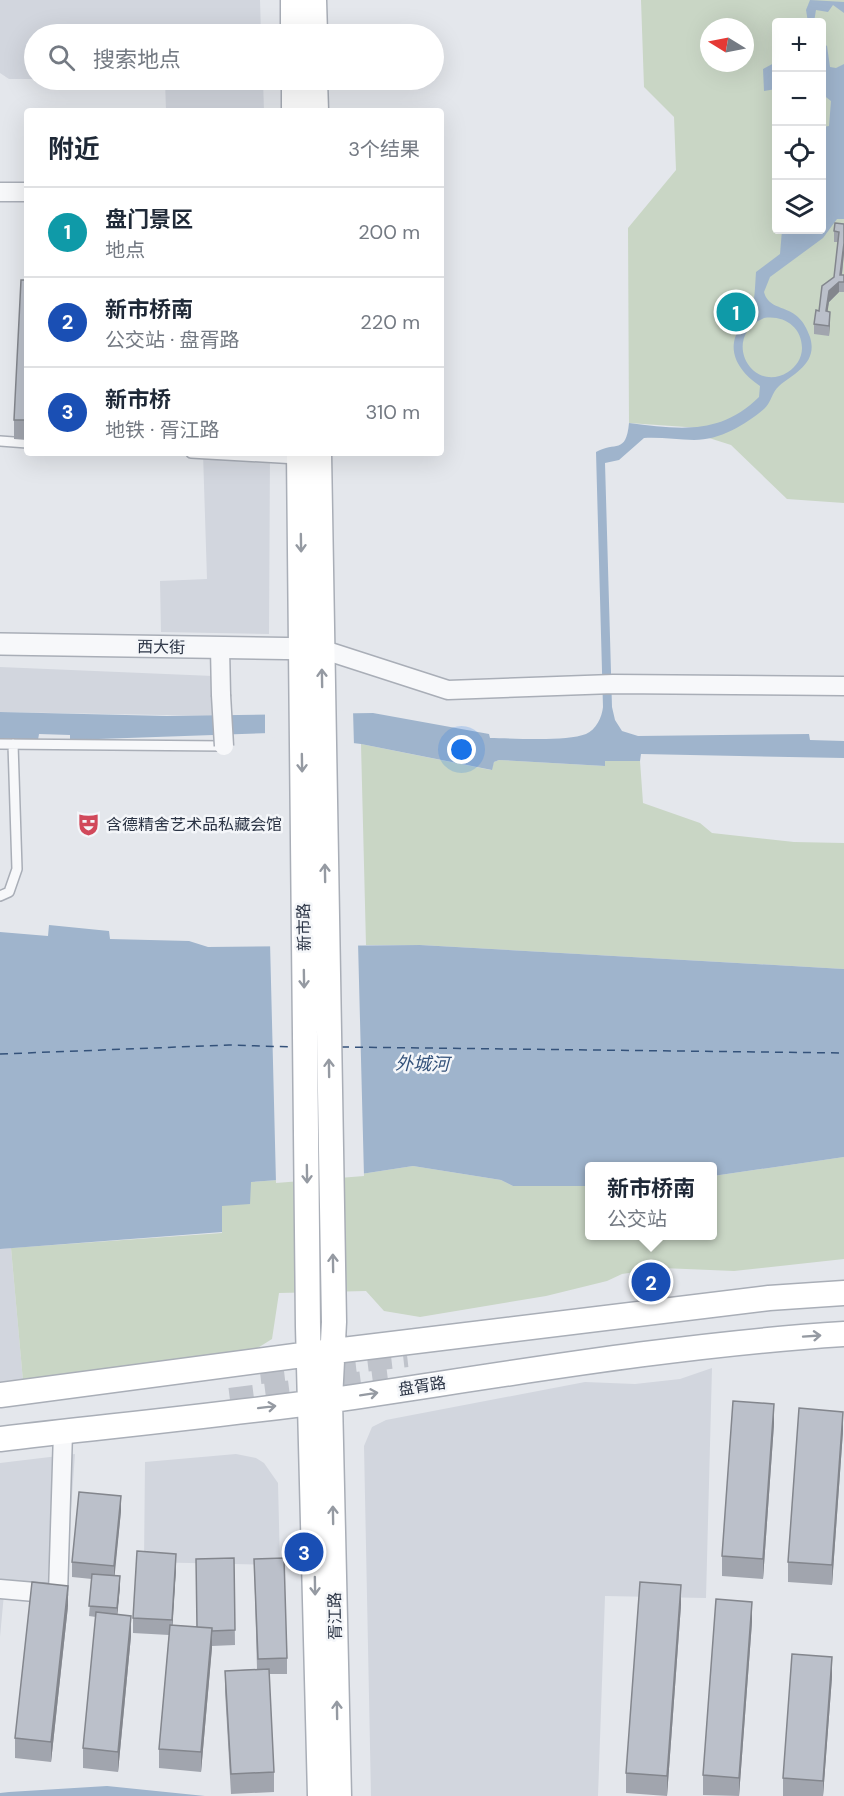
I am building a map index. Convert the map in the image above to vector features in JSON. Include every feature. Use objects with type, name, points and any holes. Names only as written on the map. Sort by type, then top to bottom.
[{"type":"main road","points":[[293,0],[293,24]]},
{"type":"main road","points":[[314,0],[315,24]]},
{"type":"main road","points":[[294,90],[294,108]]},
{"type":"main road","points":[[315,90],[315,108]]},
{"type":"main road","name":"新市路","points":[[306,456],[312,649],[308,1327],[320,1354],[321,1401]]},
{"type":"main road","name":"新市路","points":[[312,706],[334,1322],[320,1354]]},
{"type":"main road","points":[[0,1395],[769,1298],[844,1293]]},
{"type":"main road","points":[[769,1298],[665,1322],[406,1367],[676,1342],[774,1338]]},
{"type":"main road","name":"盘胥路","points":[[0,1439],[321,1401],[595,1360],[774,1338],[844,1334]]},
{"type":"main road","points":[[0,1404],[229,1376]]},
{"type":"main road","points":[[0,1429],[230,1400]]},
{"type":"main road","name":"胥江路","points":[[321,1401],[329,1769],[339,1796]]},
{"type":"main road","name":"胥江路","points":[[320,1796],[329,1769]]},
{"type":"street","points":[[0,192],[24,192]]},
{"type":"street","name":"西大街","points":[[0,644],[312,649]]},
{"type":"street","points":[[220,648],[224,746]]},
{"type":"street","points":[[312,649],[448,690],[613,684],[844,686]]},
{"type":"street","points":[[0,1589],[58,1594],[63,1432]]},
{"type":"lane","points":[[0,441],[24,443]]},
{"type":"lane","points":[[0,744],[224,746]]},
{"type":"lane","points":[[0,896],[9,892],[17,869],[13,744]]},
{"type":"shaded area","points":[[0,0],[260,0],[261,24],[24,24],[24,79],[9,79],[0,73]]},
{"type":"shaded area","points":[[165,90],[263,90],[264,108],[166,108]]},
{"type":"shaded area","points":[[203,456],[270,456],[269,634],[161,632],[160,581],[207,579]]},
{"type":"shaded area","points":[[0,667],[213,676],[216,716],[0,712]]},
{"type":"shaded area","points":[[11,1248],[23,1381],[0,1384],[0,1249]]},
{"type":"shaded area","points":[[712,1368],[706,1598],[605,1596],[598,1796],[371,1796],[364,1446],[372,1427],[386,1420],[585,1382],[635,1384],[680,1379]]},
{"type":"shaded area","points":[[75,1454],[65,1595],[4,1594],[0,1637],[0,1463]]},
{"type":"shaded area","points":[[236,1454],[256,1458],[264,1463],[278,1483],[280,1565],[144,1562],[145,1462]]},
{"type":"green space","points":[[641,0],[844,0],[844,503],[787,499],[731,445],[709,438],[700,428],[629,423],[628,228],[676,170],[674,117],[644,87]]},
{"type":"green space","points":[[361,744],[491,770],[494,762],[499,760],[605,766],[605,761],[640,761],[643,803],[700,823],[712,833],[794,842],[844,843],[844,969],[420,945],[366,945]]},
{"type":"green space","points":[[844,1157],[844,1259],[734,1271],[662,1268],[622,1274],[607,1281],[546,1296],[420,1317],[384,1311],[366,1291],[279,1293],[272,1339],[256,1349],[23,1381],[11,1248],[222,1233],[222,1205],[251,1182],[361,1174],[413,1166],[501,1180],[513,1186],[585,1186],[585,1240],[717,1240],[717,1175]]},
{"type":"water","points":[[810,0],[844,2],[844,13],[833,5],[828,12],[816,10],[815,18],[807,18],[806,10]]},
{"type":"water","points":[[826,45],[830,67],[836,68],[844,64],[844,219],[837,219],[826,234],[826,126],[829,126],[831,101],[826,97]]},
{"type":"water","points":[[772,64],[772,90],[764,91],[763,69]]},
{"type":"water","points":[[782,234],[826,234],[770,277],[764,292],[772,304],[792,313],[805,325],[812,346],[811,354],[804,366],[777,388],[764,409],[749,421],[732,430],[704,439],[644,438],[619,460],[605,463],[612,707],[615,720],[622,731],[638,736],[809,734],[810,740],[844,741],[844,758],[641,754],[640,761],[605,761],[605,766],[499,760],[494,762],[492,770],[361,744],[271,733],[70,740],[70,735],[39,734],[38,740],[0,738],[0,712],[167,716],[373,713],[489,734],[490,738],[553,739],[590,732],[598,723],[603,707],[596,452],[622,443],[629,423],[681,428],[714,424],[744,410],[759,397],[760,386],[740,367],[736,360],[734,344],[736,335],[752,311],[756,272],[780,254]],"holes":[[[764,318],[778,318],[795,328],[799,334],[802,352],[794,368],[788,372],[775,377],[763,376],[753,370],[746,361],[743,350],[744,338],[751,327]]]},
{"type":"water","name":"外城河","points":[[49,925],[109,931],[110,939],[189,941],[208,947],[420,945],[844,969],[844,1157],[717,1175],[717,1162],[585,1162],[585,1186],[513,1186],[501,1180],[413,1166],[361,1174],[251,1182],[250,1204],[222,1206],[222,1232],[0,1249],[0,932],[48,936]]},
{"type":"water","points":[[107,1786],[205,1796],[0,1796],[0,1793],[9,1792]]},
{"type":"pier","points":[[353,710],[354,746],[265,737],[265,711]]},
{"type":"pier","points":[[270,942],[358,942],[364,1176],[276,1183]]},
{"type":"building","points":[[835,223],[844,224],[840,275],[844,275],[844,282],[839,282],[829,291],[826,311],[830,312],[829,326],[814,324],[816,310],[819,311],[822,286],[834,277],[839,232],[834,231]]},
{"type":"building","points":[[21,280],[24,280],[24,420],[14,420]]},
{"type":"building","points":[[733,1401],[774,1404],[763,1559],[722,1556]]},
{"type":"building","points":[[799,1408],[843,1412],[832,1565],[788,1562]]},
{"type":"building","points":[[79,1492],[121,1496],[114,1566],[72,1562]]},
{"type":"building","points":[[137,1551],[176,1554],[172,1620],[133,1618]]},
{"type":"building","points":[[234,1558],[235,1630],[212,1631],[212,1628],[197,1627],[196,1559]]},
{"type":"building","points":[[284,1558],[287,1658],[258,1659],[254,1559]]},
{"type":"building","points":[[92,1574],[120,1576],[117,1608],[89,1606]]},
{"type":"building","points":[[32,1582],[68,1586],[51,1742],[15,1738]]},
{"type":"building","points":[[640,1582],[681,1585],[667,1776],[626,1773]]},
{"type":"building","points":[[716,1599],[752,1602],[739,1778],[703,1775]]},
{"type":"building","points":[[96,1612],[131,1616],[118,1752],[83,1748]]},
{"type":"building","points":[[170,1625],[212,1628],[201,1752],[159,1749]]},
{"type":"building","points":[[792,1654],[832,1657],[823,1781],[783,1778]]},
{"type":"building","points":[[269,1669],[274,1772],[231,1774],[225,1671]]},
{"type":"ferry route","points":[[0,1054],[229,1045],[294,1047]]},
{"type":"ferry route","points":[[341,1047],[844,1053]]},
{"type":"tunnel","points":[[260,1372],[407,1355]]},
{"type":"tunnel","points":[[230,1400],[388,1380]]},
{"type":"place","name":"盘门景区","points":[[736,312]]},
{"type":"place","name":"含德精舍艺术品私藏会馆","points":[[88,824]]},
{"type":"place","name":"新市桥南","points":[[651,1282]]},
{"type":"place","name":"新市桥","points":[[304,1552]]}]
